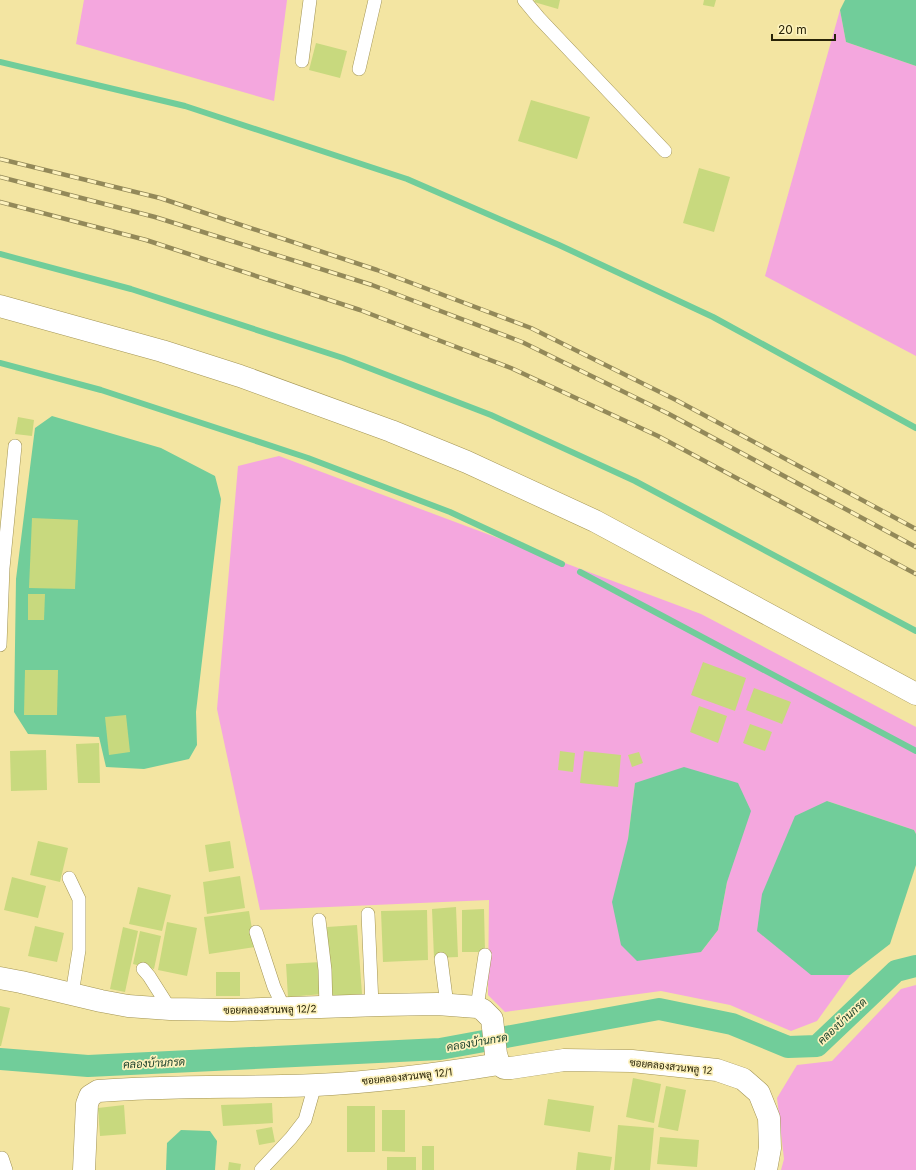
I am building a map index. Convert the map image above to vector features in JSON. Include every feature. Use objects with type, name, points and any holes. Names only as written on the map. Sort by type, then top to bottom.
[{"type":"street","points":[[0,306],[162,350],[384,428],[467,462],[595,521],[916,694]]},
{"type":"street","name":"ซอยคลองสวนพลู 12/2","points":[[0,978],[128,1006],[170,1009],[232,1010],[326,1008],[372,1005],[447,1005],[477,1007]]},
{"type":"street","points":[[477,1007],[483,1010],[492,1019],[498,1059]]},
{"type":"street","name":"ซอยคลองสวนพลู 12/1","points":[[84,1170],[87,1104],[90,1096],[98,1091],[165,1087],[315,1085],[437,1074],[498,1059]]},
{"type":"street","name":"ซอยคลองสวนพลู 12","points":[[498,1059],[504,1068],[564,1060],[632,1061],[717,1070],[743,1079],[758,1093],[768,1118],[770,1148],[766,1170]]},
{"type":"lane","points":[[302,61],[310,0]]},
{"type":"lane","points":[[359,69],[376,0]]},
{"type":"lane","points":[[524,0],[539,18],[665,151]]},
{"type":"lane","points":[[0,645],[3,568],[15,446]]},
{"type":"lane","points":[[69,878],[79,899],[79,950],[72,994]]},
{"type":"lane","points":[[368,914],[372,1005]]},
{"type":"lane","points":[[319,920],[326,1008]]},
{"type":"lane","points":[[256,932],[274,987],[284,1008]]},
{"type":"lane","points":[[477,1007],[485,955]]},
{"type":"lane","points":[[441,959],[447,1005]]},
{"type":"lane","points":[[143,969],[170,1009]]},
{"type":"lane","points":[[261,1170],[291,1138],[305,1120],[315,1085]]},
{"type":"shaded area","points":[[84,0],[287,0],[274,101],[76,44]]},
{"type":"shaded area","points":[[845,0],[916,0],[916,66],[846,42],[840,10]]},
{"type":"shaded area","points":[[840,10],[846,42],[916,66],[916,356],[765,276]]},
{"type":"shaded area","points":[[52,416],[161,448],[215,476],[221,499],[196,712],[197,745],[189,759],[144,769],[106,767],[99,737],[28,734],[14,712],[16,579],[35,428]]},
{"type":"shaded area","points":[[279,456],[701,614],[916,727],[916,834],[914,830],[827,801],[811,975],[850,975],[817,1021],[791,1031],[730,1005],[661,991],[505,1012],[488,995],[489,900],[260,910],[217,709],[238,466]],"holes":[[[635,783],[727,882],[718,930],[701,952],[628,839]]]},
{"type":"shaded area","points":[[684,767],[738,783],[751,811],[727,882],[718,930],[701,952],[637,961],[621,945],[612,902],[628,839],[635,783]]},
{"type":"shaded area","points":[[827,801],[914,830],[916,834],[916,865],[890,944],[850,975],[811,975],[757,931],[762,894],[795,816]]},
{"type":"shaded area","points":[[916,985],[916,1170],[781,1170],[784,1159],[777,1098],[797,1065],[832,1061],[901,989]]},
{"type":"shaded area","points":[[181,1130],[210,1131],[217,1141],[215,1170],[166,1170],[167,1143]]},
{"type":"building","points":[[535,0],[560,0],[558,9],[534,2]]},
{"type":"building","points":[[704,0],[716,0],[714,7],[703,5]]},
{"type":"building","points":[[316,43],[347,51],[340,78],[309,70]]},
{"type":"building","points":[[531,100],[590,117],[577,159],[518,141]]},
{"type":"building","points":[[699,168],[730,177],[714,232],[683,223]]},
{"type":"building","points":[[18,417],[34,420],[32,436],[15,434]]},
{"type":"building","points":[[32,518],[78,520],[75,589],[29,588]]},
{"type":"building","points":[[28,594],[45,594],[44,620],[28,620]]},
{"type":"building","points":[[703,662],[746,678],[735,711],[691,695]]},
{"type":"building","points":[[25,670],[58,670],[57,715],[24,715]]},
{"type":"building","points":[[754,688],[791,702],[782,724],[746,710]]},
{"type":"building","points":[[699,706],[727,716],[718,743],[690,732]]},
{"type":"building","points":[[126,715],[130,752],[109,755],[105,717]]},
{"type":"building","points":[[750,724],[772,732],[765,751],[743,743]]},
{"type":"building","points":[[99,743],[100,783],[78,783],[76,744]]},
{"type":"building","points":[[46,750],[47,790],[11,791],[10,751]]},
{"type":"building","points":[[560,751],[575,753],[573,772],[558,770]]},
{"type":"building","points":[[584,751],[621,755],[618,787],[580,783]]},
{"type":"building","points":[[639,752],[643,763],[632,767],[628,755]]},
{"type":"building","points":[[38,841],[68,848],[60,882],[30,875]]},
{"type":"building","points":[[230,841],[234,868],[209,872],[205,845]]},
{"type":"building","points":[[240,876],[245,908],[207,914],[203,882]]},
{"type":"building","points":[[12,877],[46,886],[38,918],[4,910]]},
{"type":"building","points":[[138,887],[171,895],[162,931],[129,924]]},
{"type":"building","points":[[456,907],[458,957],[434,958],[432,909]]},
{"type":"building","points":[[484,909],[485,952],[462,952],[462,910]]},
{"type":"building","points":[[427,910],[428,960],[383,962],[381,911]]},
{"type":"building","points":[[249,911],[255,947],[209,954],[204,917]]},
{"type":"building","points":[[167,922],[197,928],[187,976],[158,970]]},
{"type":"building","points":[[357,925],[362,994],[331,996],[327,927]]},
{"type":"building","points":[[35,926],[64,933],[57,962],[28,956]]},
{"type":"building","points":[[123,927],[138,931],[125,992],[110,989]]},
{"type":"building","points":[[140,931],[161,936],[154,969],[133,964]]},
{"type":"building","points":[[321,962],[323,994],[288,997],[286,964]]},
{"type":"building","points":[[216,972],[240,972],[240,996],[216,996]]},
{"type":"building","points":[[0,1006],[10,1008],[1,1046],[0,1046]]},
{"type":"building","points":[[633,1078],[661,1084],[654,1123],[626,1117]]},
{"type":"building","points":[[666,1086],[686,1090],[678,1131],[658,1127]]},
{"type":"building","points":[[548,1099],[594,1106],[590,1132],[544,1125]]},
{"type":"building","points":[[272,1103],[273,1123],[223,1126],[221,1105]]},
{"type":"building","points":[[124,1105],[126,1134],[100,1136],[98,1108]]},
{"type":"building","points":[[347,1106],[375,1106],[375,1152],[347,1152]]},
{"type":"building","points":[[382,1110],[405,1110],[405,1152],[382,1151]]},
{"type":"building","points":[[618,1125],[654,1128],[650,1170],[614,1170]]},
{"type":"building","points":[[272,1127],[275,1142],[259,1145],[256,1130]]},
{"type":"building","points":[[660,1137],[699,1140],[697,1167],[657,1164]]},
{"type":"building","points":[[422,1146],[434,1146],[434,1170],[422,1170]]},
{"type":"building","points":[[578,1152],[612,1157],[610,1170],[576,1170]]},
{"type":"building","points":[[387,1157],[416,1157],[416,1170],[387,1170]]},
{"type":"building","points":[[229,1162],[241,1164],[240,1170],[228,1170]]},
{"type":"waterway","points":[[0,62],[185,106],[407,179],[559,245],[713,317],[916,428]]},
{"type":"waterway","points":[[0,254],[131,289],[343,358],[491,415],[635,481],[916,631]]},
{"type":"waterway","points":[[0,363],[101,390],[308,458],[450,512],[562,564]]},
{"type":"waterway","points":[[580,572],[916,751]]},
{"type":"waterway","name":"คลองบ้านกรด","points":[[0,1059],[88,1066],[440,1049],[659,1009],[732,1024],[788,1047],[817,1046],[896,971],[916,966]]},
{"type":"railway","points":[[0,159],[160,198],[377,270],[531,328],[676,400],[916,529]]},
{"type":"railway","points":[[0,177],[155,217],[372,285],[522,342],[669,414],[916,547]]},
{"type":"railway","points":[[0,202],[146,240],[360,310],[511,368],[658,436],[916,574]]}]
